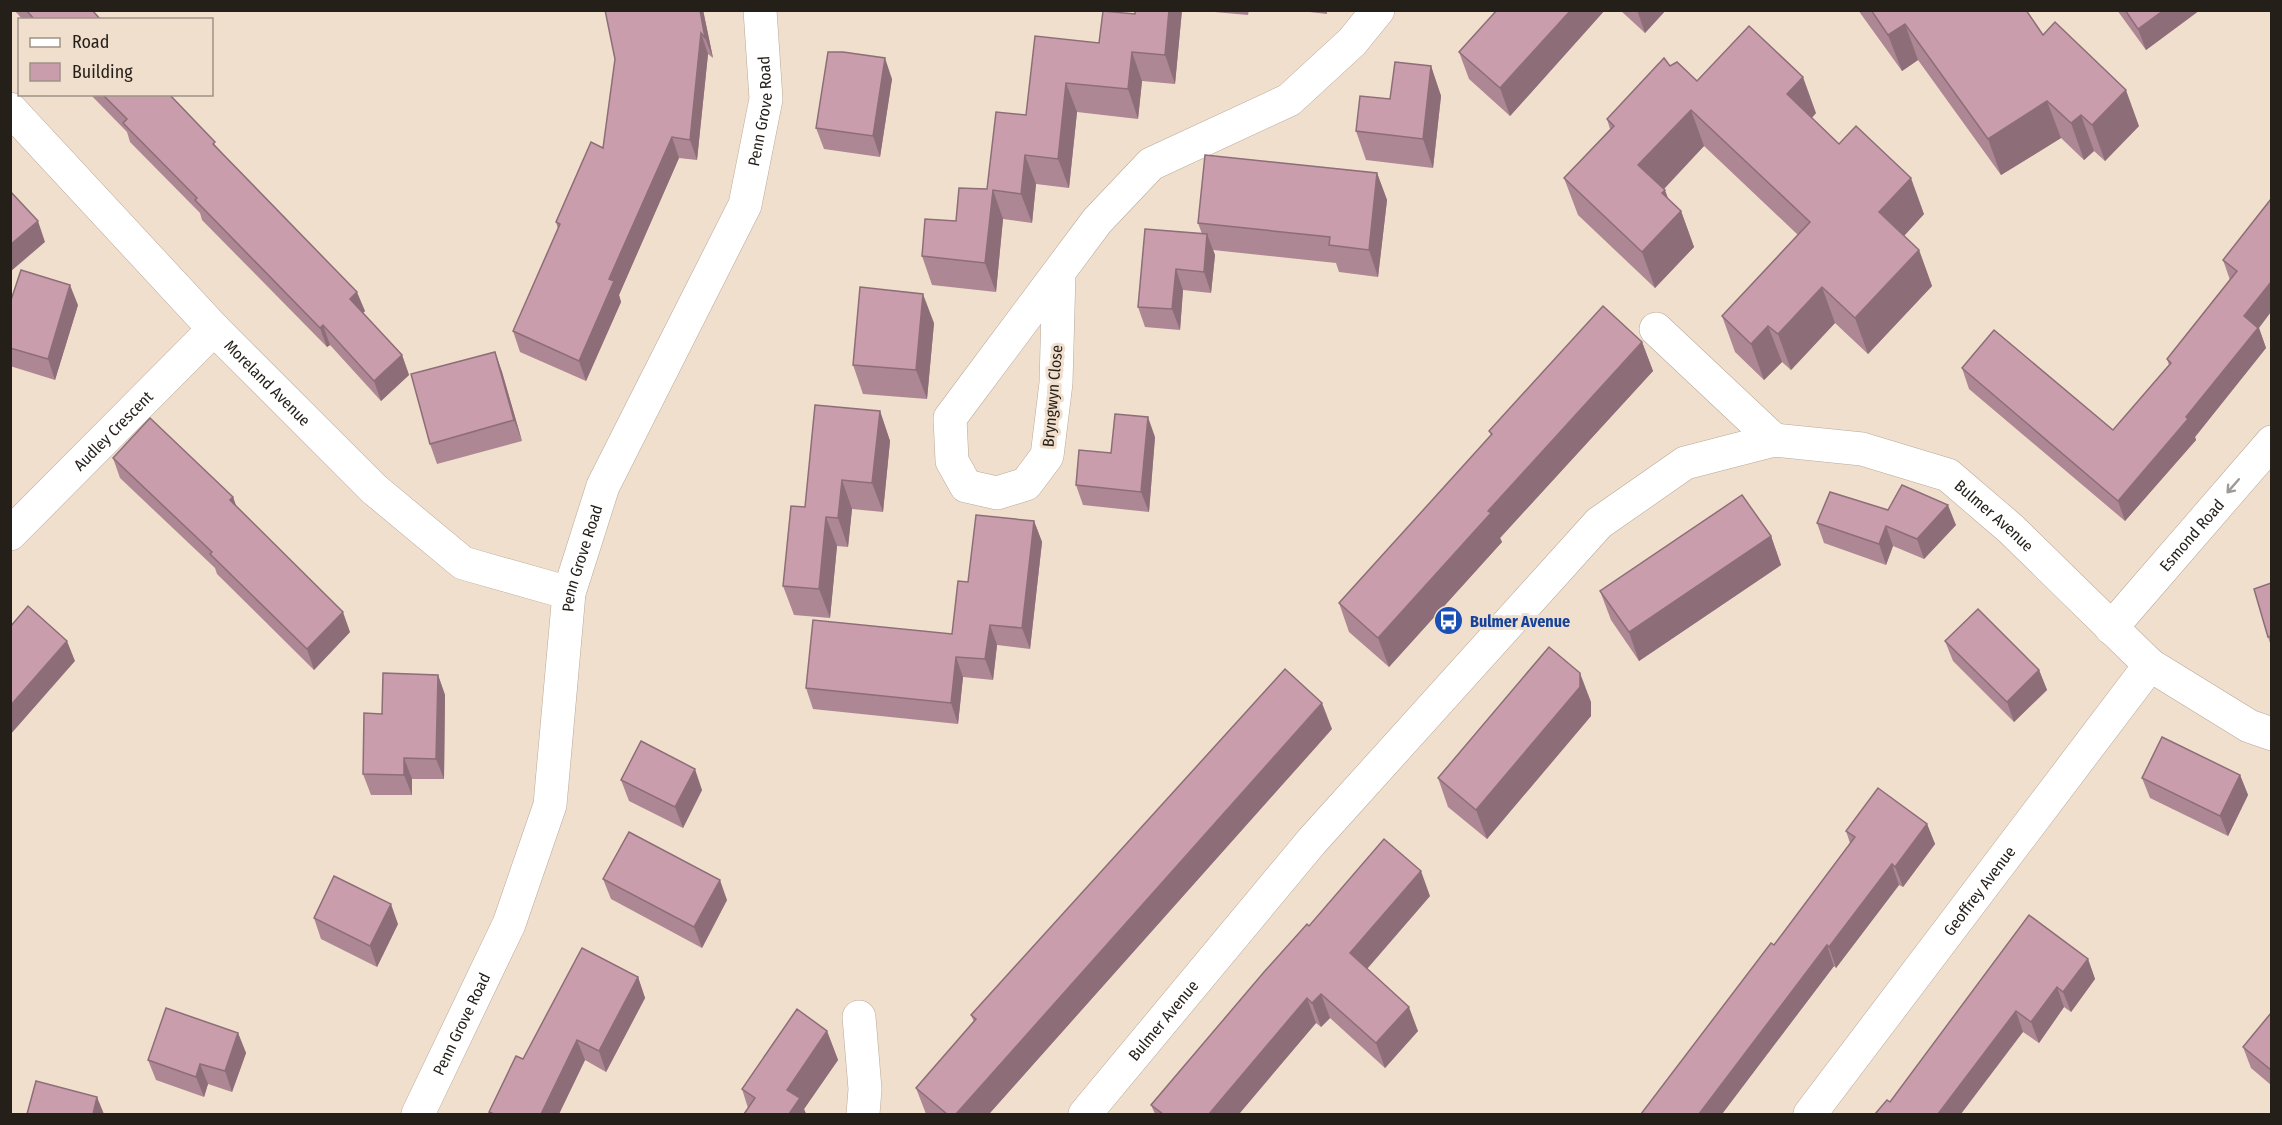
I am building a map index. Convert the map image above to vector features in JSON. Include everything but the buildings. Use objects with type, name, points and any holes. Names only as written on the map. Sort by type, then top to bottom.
[{"type":"street","name":"Penn Grove Road","points":[[418,1114],[509,924],[550,805],[569,593],[603,486],[745,205],[766,99],[760,10]]},
{"type":"street","name":"Bryngwyn Close","points":[[1059,273],[1056,383],[1047,456],[1026,484],[997,493],[966,486],[952,462],[950,418],[1097,221],[1151,165],[1289,100],[1352,42],[1378,10]]},
{"type":"street","name":"Moreland Avenue","points":[[10,109],[214,329],[374,489],[463,562],[569,593]]},
{"type":"street","name":"Audley Crescent","points":[[10,534],[214,329]]},
{"type":"street","points":[[1656,329],[1774,440]]},
{"type":"street","name":"Bulmer Avenue","points":[[1085,1114],[1312,841],[1599,523],[1685,463],[1774,440],[1862,449],[1948,475],[2011,529],[2150,665],[2249,726],[2271,734]]},
{"type":"street","name":"Esmond Road","points":[[2111,628],[2271,442]]},
{"type":"street","name":"Geoffrey Avenue","points":[[1810,1114],[2150,665]]},
{"type":"street","points":[[859,1017],[865,1089],[863,1114]]},
{"type":"place","name":"Bulmer Avenue","points":[[1449,621]]}]
